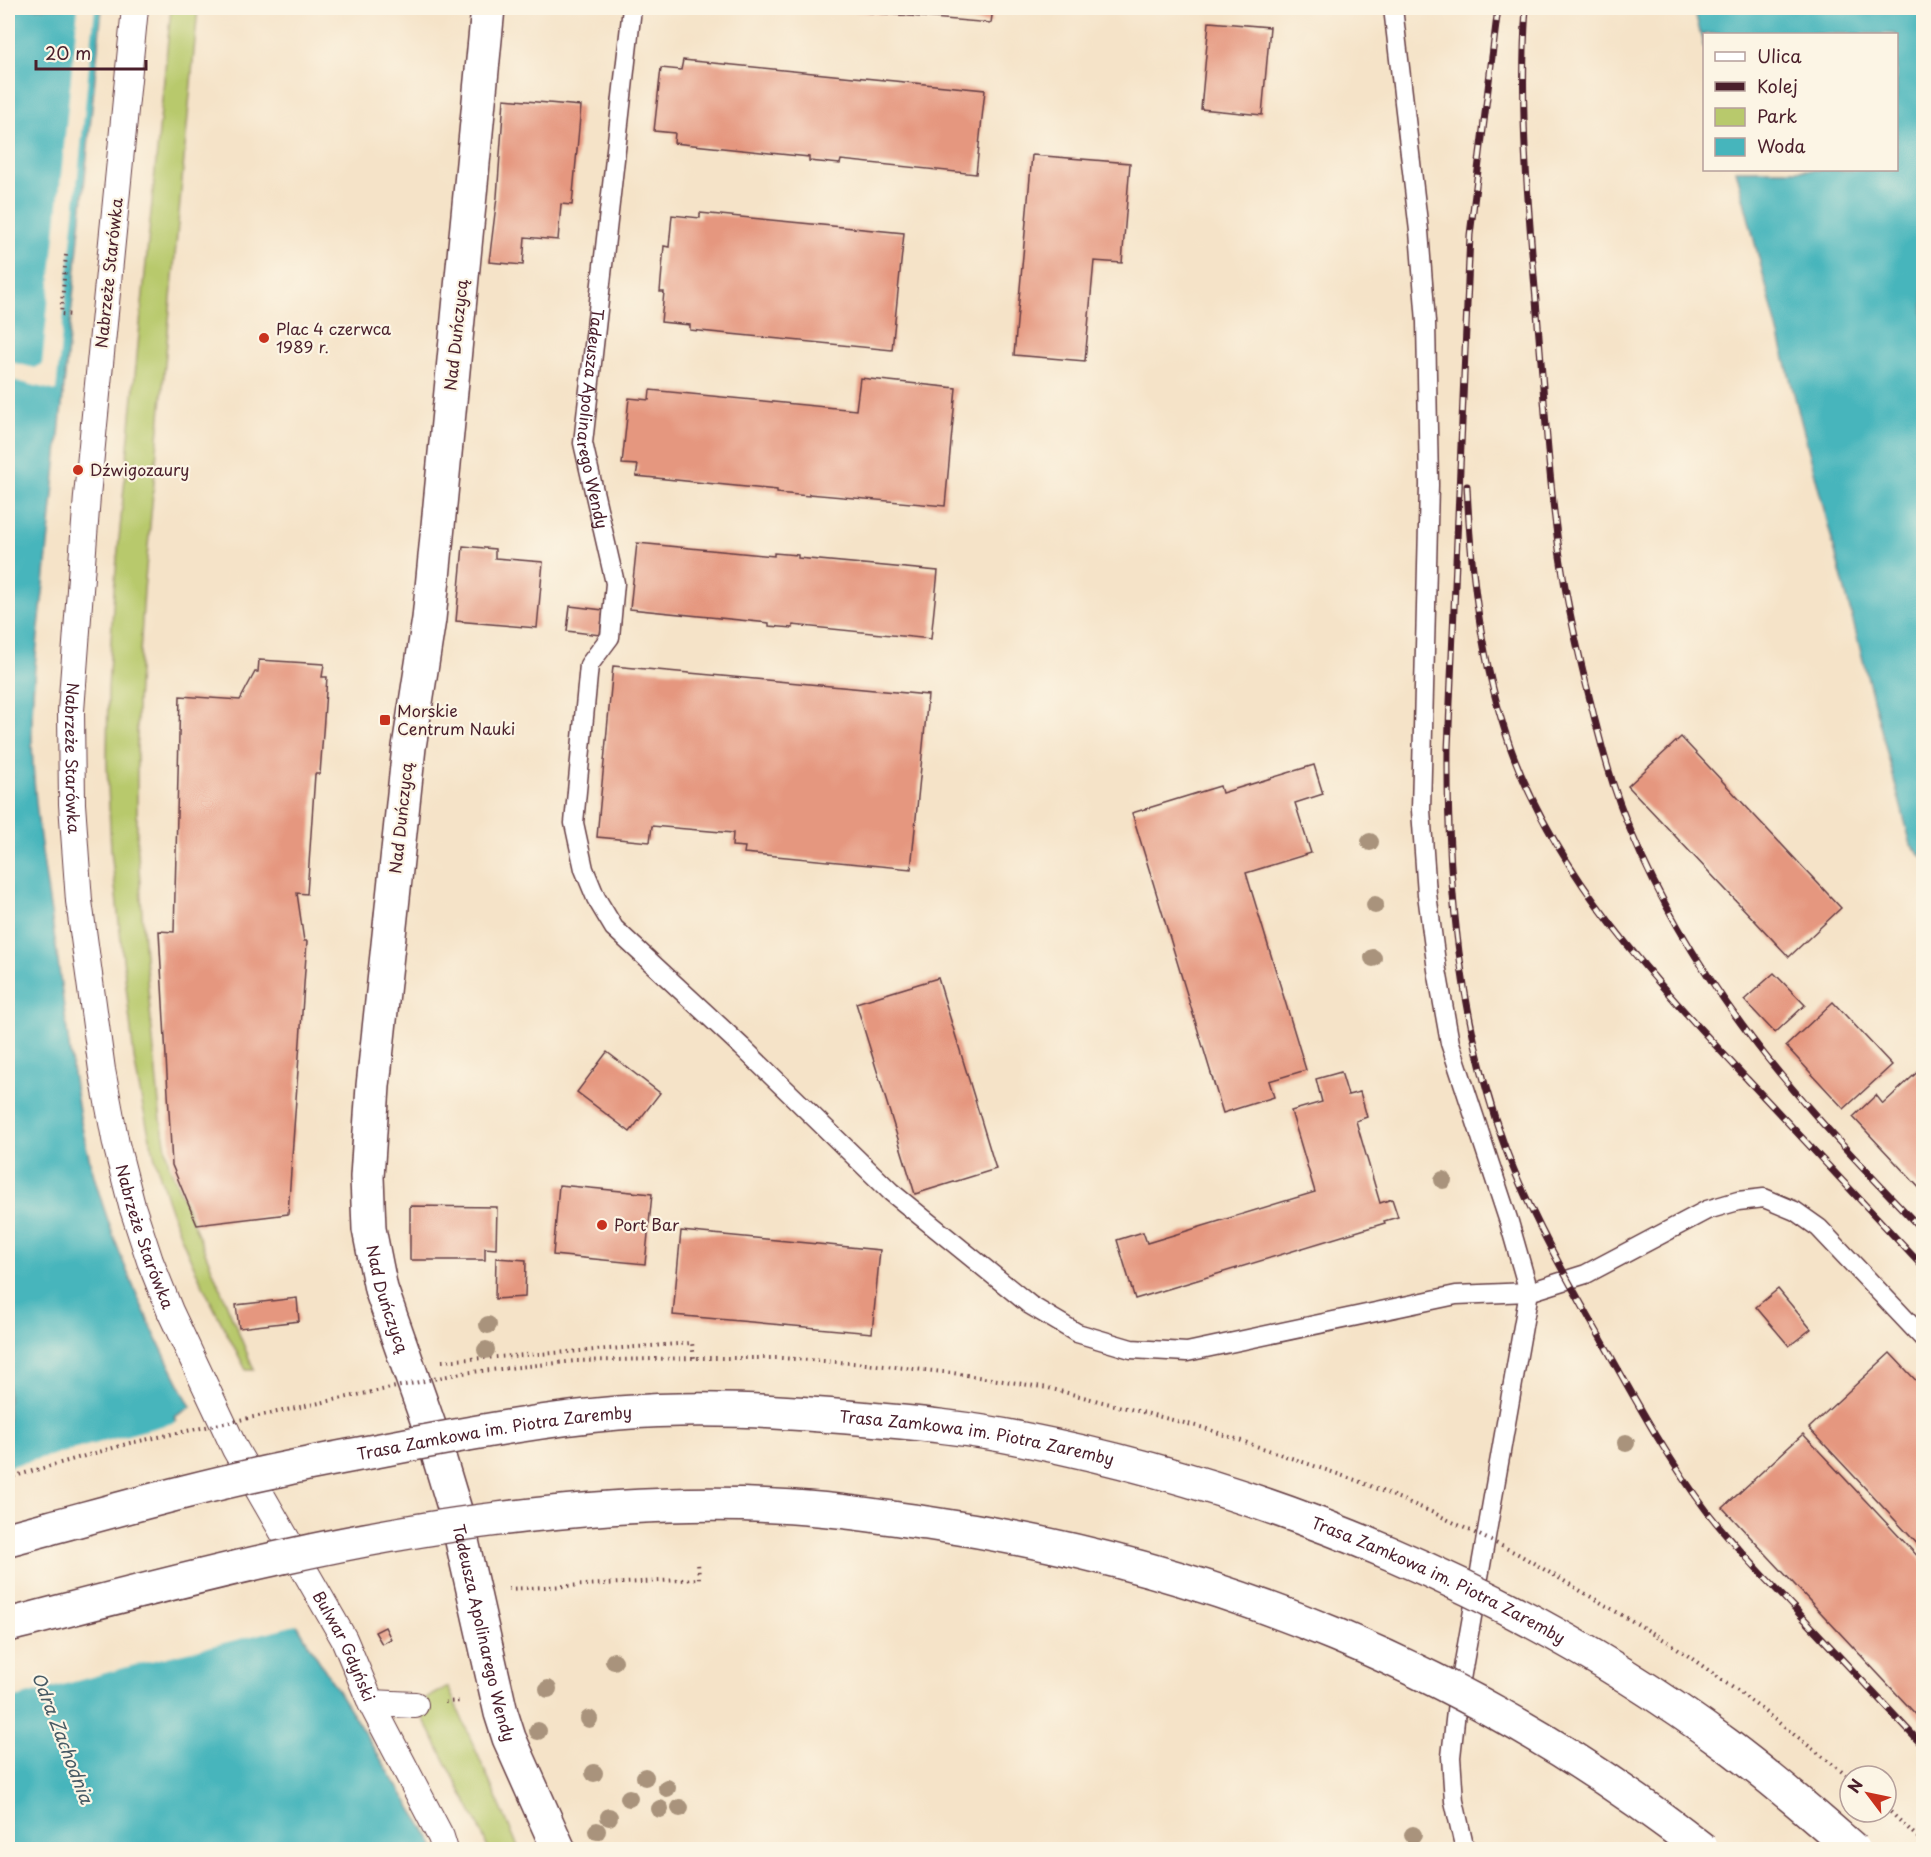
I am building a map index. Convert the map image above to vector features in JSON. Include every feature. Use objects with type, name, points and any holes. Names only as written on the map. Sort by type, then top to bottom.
[{"type":"main road","name":"Nad Duńczycą","points":[[455,1510],[432,1434],[381,1288],[371,1241],[367,1201],[368,1150],[409,747],[429,619],[488,8]]},
{"type":"main road","name":"Trasa Zamkowa im. Piotra Zaremby","points":[[8,1538],[280,1470],[500,1428],[622,1412],[734,1410],[791,1412],[903,1422],[1019,1438],[1115,1461],[1260,1504],[1374,1546],[1455,1582],[1550,1632],[1677,1710],[1765,1774],[1854,1850]]},
{"type":"main road","points":[[8,1625],[327,1547],[496,1519],[671,1505],[778,1506],[842,1511],[964,1529],[1074,1550],[1229,1593],[1280,1612],[1384,1655],[1479,1701],[1565,1752],[1665,1820],[1703,1850]]},
{"type":"main road","name":"Tadeusza Apolinarego Wendy","points":[[455,1510],[505,1726],[559,1850]]},
{"type":"street","name":"Nabrzeże Starówka","points":[[135,8],[88,485],[72,703],[72,804],[79,902],[102,1070],[116,1144],[132,1206],[150,1261],[170,1311],[235,1449]]},
{"type":"street","name":"Bulwar Gdyński","points":[[235,1449],[344,1639],[370,1703],[441,1838],[445,1850]]},
{"type":"street","points":[[370,1703],[415,1705]]},
{"type":"lane","name":"Tadeusza Apolinarego Wendy","points":[[632,8],[583,443],[615,583],[610,637],[589,665],[574,823],[584,869],[596,898],[614,928],[891,1192],[1030,1305],[1077,1333],[1131,1349],[1187,1352],[1456,1295],[1529,1292],[1586,1274],[1707,1210],[1738,1201],[1764,1198],[1795,1211],[1819,1227],[1923,1339]]},
{"type":"lane","points":[[1393,8],[1419,231],[1426,322],[1428,485],[1421,810],[1426,894],[1450,1042],[1509,1222],[1529,1292],[1457,1701],[1451,1757],[1454,1801],[1465,1850]]},
{"type":"path","points":[[66,255],[61,314],[73,315]]},
{"type":"path","points":[[407,1363],[693,1343],[694,1358]]},
{"type":"path","points":[[474,1591],[699,1579],[698,1561]]},
{"type":"path","points":[[415,1705],[498,1698]]},
{"type":"path","points":[[1898,1819],[1923,1843]]},
{"type":"green space","points":[[171,8],[198,8],[144,590],[137,702],[137,838],[145,958],[160,1114],[169,1165],[254,1370],[246,1370],[204,1289],[173,1217],[159,1173],[142,1104],[134,1058],[111,850],[107,764],[108,689],[114,590]]},
{"type":"green space","points":[[448,1687],[519,1849],[488,1849],[480,1828],[416,1704]]},
{"type":"water","name":"Odra Zachodnia","points":[[8,8],[102,8],[37,643],[32,722],[35,795],[73,1072],[87,1149],[97,1187],[124,1263],[156,1337],[191,1407],[174,1417],[308,1643],[435,1849],[8,1850]]},
{"type":"water","points":[[1694,8],[1923,8],[1923,858],[1911,845],[1736,171],[1898,171],[1898,33],[1703,33],[1703,44]]},
{"type":"pier","points":[[78,8],[95,8],[56,391],[8,379],[8,353],[11,362],[35,368],[42,364]]},
{"type":"pier","points":[[180,1421],[300,1624],[135,1665],[8,1700],[8,1467]]},
{"type":"building","points":[[828,8],[993,8],[991,23],[828,10]]},
{"type":"building","points":[[1209,22],[1270,27],[1262,115],[1201,109]]},
{"type":"building","points":[[683,60],[985,90],[976,174],[841,160],[840,164],[809,161],[809,157],[674,143],[675,133],[654,131],[661,68],[681,70]]},
{"type":"building","points":[[504,99],[581,106],[572,205],[561,204],[558,240],[525,237],[523,265],[489,262],[497,197]]},
{"type":"building","points":[[1032,155],[1130,163],[1122,263],[1094,261],[1085,361],[1014,355]]},
{"type":"building","points":[[700,213],[904,233],[892,350],[690,330],[690,325],[661,322],[664,292],[660,292],[664,246],[669,247],[672,215],[700,218]]},
{"type":"building","points":[[860,378],[956,388],[945,506],[777,493],[777,490],[636,476],[638,465],[622,464],[629,398],[649,400],[650,390],[856,410]]},
{"type":"building","points":[[637,543],[774,556],[774,553],[798,555],[798,558],[938,571],[931,639],[793,625],[793,628],[769,626],[769,623],[630,609]]},
{"type":"building","points":[[463,546],[495,549],[495,558],[543,562],[537,628],[456,621]]},
{"type":"building","points":[[570,606],[603,610],[600,635],[567,631]]},
{"type":"building","points":[[259,660],[324,664],[322,677],[327,677],[320,774],[315,774],[307,894],[297,893],[304,941],[307,941],[288,1214],[197,1225],[172,1165],[159,931],[174,932],[180,696],[240,700],[255,672],[258,672]]},
{"type":"building","points":[[613,666],[928,695],[911,869],[744,853],[745,847],[732,846],[733,833],[652,826],[650,842],[597,837]]},
{"type":"building","points":[[1681,737],[1841,908],[1789,957],[1628,786]]},
{"type":"building","points":[[1314,765],[1323,794],[1295,803],[1311,853],[1246,873],[1306,1070],[1269,1081],[1274,1097],[1223,1113],[1132,813],[1220,786],[1222,793]]},
{"type":"building","points":[[1774,973],[1805,1005],[1775,1033],[1744,1000]]},
{"type":"building","points":[[938,978],[996,1169],[915,1194],[856,1003]]},
{"type":"building","points":[[1833,1002],[1892,1065],[1844,1109],[1786,1046]]},
{"type":"building","points":[[607,1052],[660,1093],[630,1132],[577,1092]]},
{"type":"building","points":[[1924,1066],[1924,1193],[1853,1117],[1876,1095],[1883,1104]]},
{"type":"building","points":[[1341,1072],[1348,1095],[1360,1092],[1367,1117],[1356,1121],[1380,1203],[1392,1199],[1398,1217],[1384,1221],[1385,1223],[1135,1299],[1117,1240],[1143,1232],[1147,1243],[1315,1192],[1291,1111],[1322,1102],[1316,1079]]},
{"type":"building","name":"Port Bar","points":[[559,1185],[652,1194],[645,1264],[553,1255]]},
{"type":"building","points":[[410,1206],[497,1207],[496,1249],[485,1248],[485,1260],[410,1260]]},
{"type":"building","points":[[681,1231],[880,1250],[872,1333],[673,1315]]},
{"type":"building","points":[[496,1258],[526,1260],[525,1297],[495,1299]]},
{"type":"building","points":[[1778,1289],[1811,1329],[1789,1346],[1756,1307]]},
{"type":"building","points":[[297,1298],[299,1321],[239,1328],[236,1305]]},
{"type":"building","points":[[1890,1353],[1924,1389],[1924,1551],[1809,1428]]},
{"type":"building","points":[[1803,1434],[1924,1563],[1924,1723],[1723,1508]]},
{"type":"building","points":[[385,1627],[391,1639],[382,1644],[375,1632]]},
{"type":"railway","points":[[1498,8],[1470,235],[1448,749],[1450,850],[1454,901],[1459,952],[1477,1053],[1506,1150],[1539,1225],[1628,1387],[1678,1470],[1706,1510],[1738,1548],[1924,1747]]},
{"type":"railway","points":[[1526,8],[1524,93],[1527,178],[1554,514],[1574,634],[1613,785],[1625,818],[1655,884],[1681,933],[1726,1003],[1784,1079],[1924,1232]]},
{"type":"railway","points":[[1467,486],[1471,553],[1479,619],[1492,685],[1511,749],[1531,796],[1555,841],[1582,884],[1644,966],[1712,1042],[1924,1268]]},
{"type":"place","name":"Plac 4 czerwca 1989 r.","points":[[264,338]]},
{"type":"place","name":"Dźwigozaury","points":[[78,470]]},
{"type":"place","name":"Morskie Centrum Nauki","points":[[385,720]]},
{"type":"place","name":"Port Bar","points":[[602,1225]]}]
